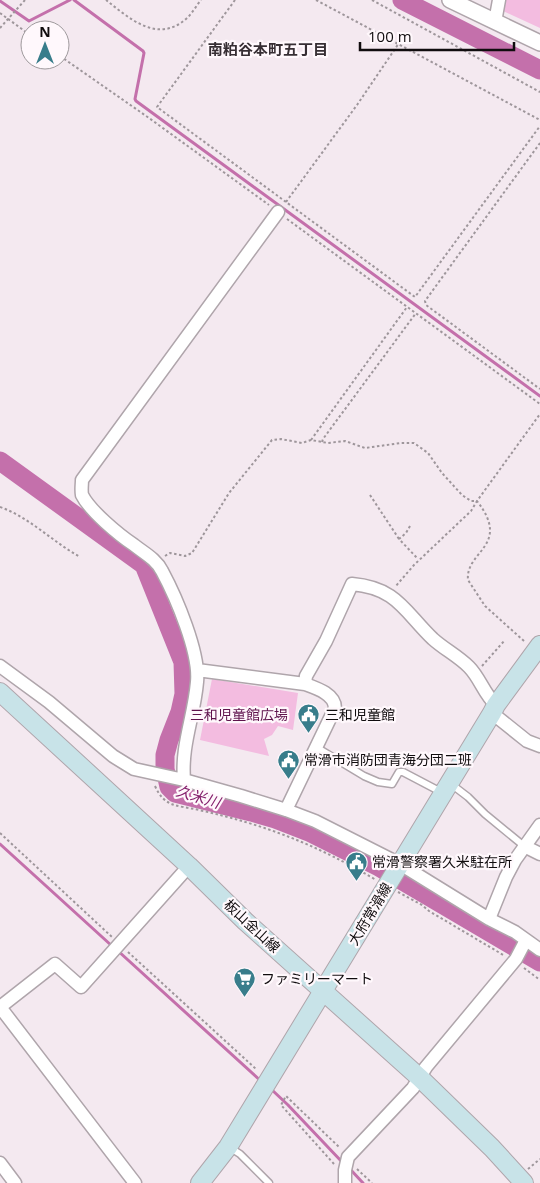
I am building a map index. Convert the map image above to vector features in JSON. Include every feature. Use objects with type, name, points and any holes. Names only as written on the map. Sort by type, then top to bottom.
[{"type":"main road","name":"大府常滑線","points":[[200,1183],[228,1146],[324,990],[447,788],[532,643]]},
{"type":"main road","name":"板山金山線","points":[[0,692],[189,866],[245,921],[420,1078],[492,1148],[524,1183]]},
{"type":"street","points":[[450,0],[540,43]]},
{"type":"street","points":[[495,22],[499,0]]},
{"type":"street","points":[[184,780],[182,763],[184,746],[197,682],[195,654],[174,594],[158,565],[103,520],[82,494],[82,480],[282,207]]},
{"type":"street","points":[[305,684],[306,676],[326,641],[352,584],[366,586],[388,594],[400,602],[433,644],[458,651],[475,675],[494,709],[527,741],[540,746]]},
{"type":"street","points":[[0,666],[49,702],[113,756],[134,769],[184,780],[286,810],[315,821],[400,864],[540,950]]},
{"type":"street","points":[[197,670],[305,684],[317,688],[331,698],[335,704],[336,708],[286,810]]},
{"type":"street","points":[[489,919],[506,877],[524,846],[540,825]]},
{"type":"street","points":[[524,846],[540,854]]},
{"type":"street","points":[[134,1183],[0,1007],[56,964],[81,987],[189,866]]},
{"type":"street","points":[[345,1183],[347,1164],[413,1088],[426,1067],[515,961],[525,942]]},
{"type":"street","points":[[0,1163],[15,1183]]},
{"type":"lane","points":[[316,747],[378,782],[392,784],[399,772],[403,772],[468,797],[524,846]]},
{"type":"lane","points":[[228,1146],[240,1154],[269,1183]]},
{"type":"path","points":[[0,28],[25,0]]},
{"type":"path","points":[[106,0],[144,27],[162,29],[180,24],[188,18],[201,0]]},
{"type":"path","points":[[235,0],[157,107],[408,307],[540,404]]},
{"type":"path","points":[[316,0],[540,120]]},
{"type":"path","points":[[372,0],[540,92]]},
{"type":"path","points":[[0,13],[20,28]]},
{"type":"path","points":[[282,207],[357,105],[399,43]]},
{"type":"path","points":[[70,63],[149,118],[416,296],[540,127]]},
{"type":"path","points":[[540,143],[426,298],[425,303],[540,389]]},
{"type":"path","points":[[311,440],[408,307]]},
{"type":"path","points":[[322,443],[323,439],[416,313]]},
{"type":"path","points":[[388,594],[419,560],[471,511],[540,414]]},
{"type":"path","points":[[158,565],[170,553],[185,556],[192,553],[229,493],[272,440],[281,439],[302,443],[311,440],[322,443],[345,442],[365,448],[401,443],[418,445],[428,453],[442,473],[462,495],[471,501],[477,501]]},
{"type":"path","points":[[370,495],[399,539],[419,560]]},
{"type":"path","points":[[477,501],[485,511],[490,531],[486,546],[469,570],[468,580],[485,606],[532,643]]},
{"type":"path","points":[[0,507],[15,513],[80,557]]},
{"type":"path","points":[[399,539],[410,526]]},
{"type":"path","points":[[475,675],[505,640]]},
{"type":"path","points":[[153,774],[153,779],[160,796],[169,803],[252,823],[292,836],[342,860],[422,905],[428,911],[515,961],[540,980]]},
{"type":"path","points":[[347,1164],[290,1098],[286,1096],[280,1105],[338,1169],[351,1163],[372,1183]]},
{"type":"green space","points":[[505,0],[540,0],[540,28],[503,11]]},
{"type":"green space","name":"三和児童館広場","points":[[212,679],[298,693],[293,730],[278,726],[272,735],[264,739],[269,756],[200,740]]},
{"type":"waterway","points":[[0,1],[29,21],[70,0]]},
{"type":"waterway","points":[[74,0],[143,51],[136,101],[540,396]]},
{"type":"waterway","points":[[402,0],[540,70]]},
{"type":"waterway","name":"久米川","points":[[0,461],[144,565],[183,662],[184,694],[180,712],[165,755],[165,769],[169,787],[175,793],[275,819],[311,833],[379,867],[540,962]]},
{"type":"waterway","points":[[0,844],[112,946]]},
{"type":"waterway","points":[[117,950],[262,1082]]},
{"type":"waterway","points":[[271,1089],[343,1163]]},
{"type":"waterway","points":[[350,1169],[363,1183]]},
{"type":"place","name":"三和児童館","points":[[309,734]]},
{"type":"place","name":"常滑市消防団青海分団二班","points":[[288,779]]},
{"type":"place","name":"常滑警察署久米駐在所","points":[[356,881]]},
{"type":"place","name":"ファミリーマート","points":[[245,998]]},
{"type":"district","name":"南粕谷本町五丁目","points":[[268,50]]}]
